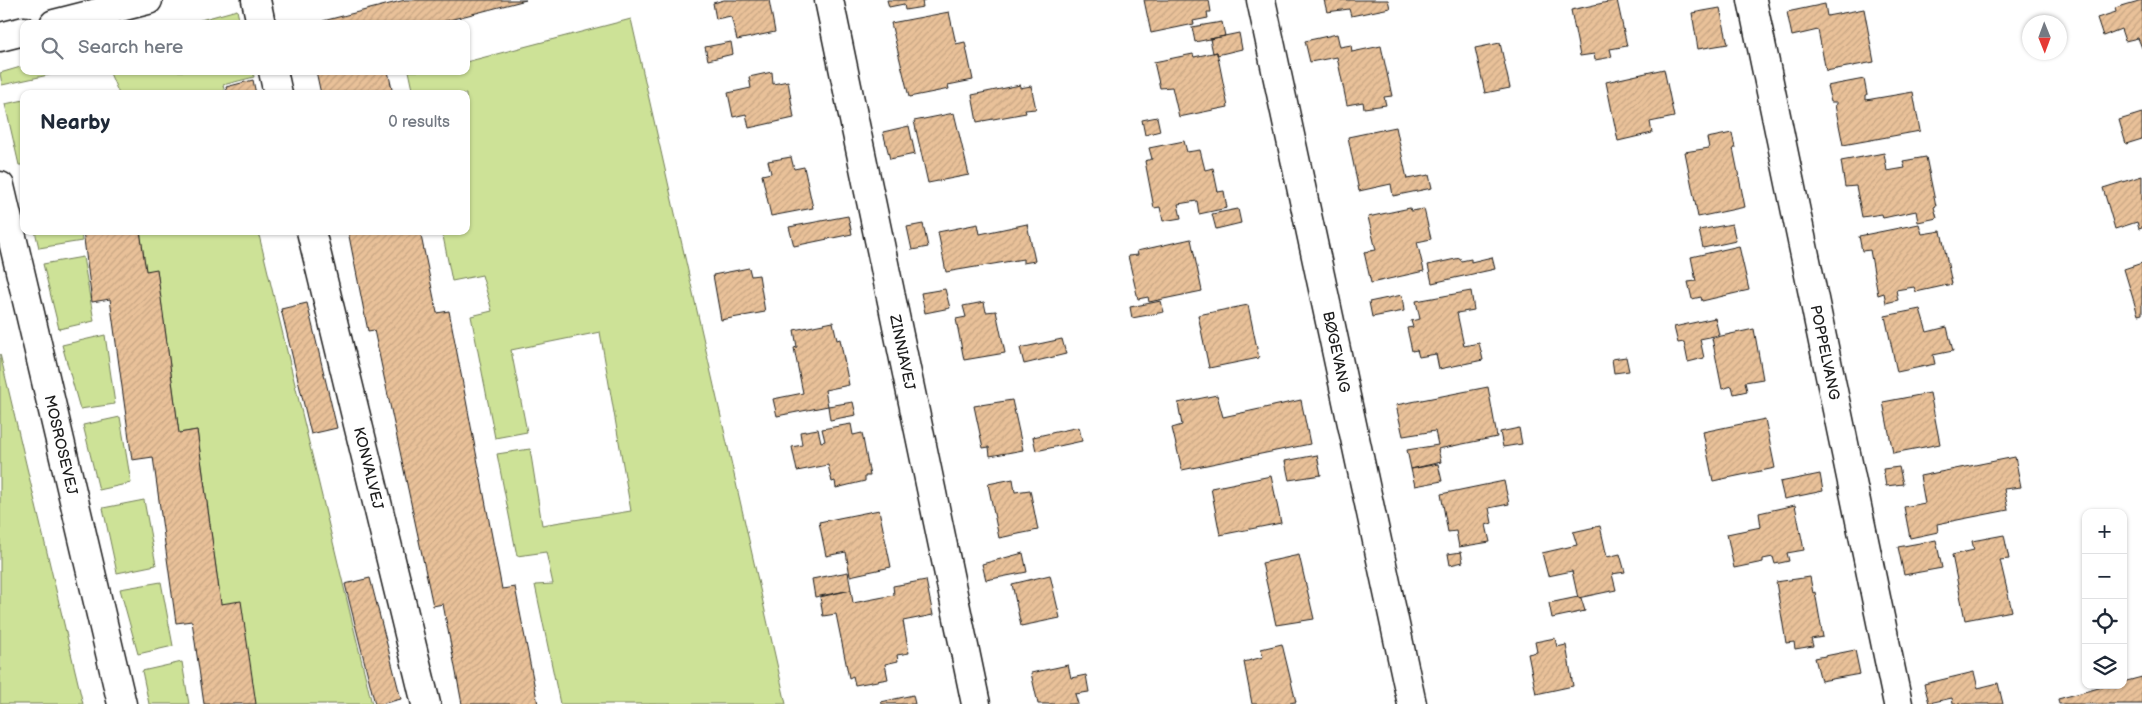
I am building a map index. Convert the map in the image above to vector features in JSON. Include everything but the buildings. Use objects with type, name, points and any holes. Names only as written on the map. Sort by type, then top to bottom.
[{"type":"street","points":[[70,20],[148,0]]},
{"type":"street","points":[[256,0],[260,20]]},
{"type":"street","name":"ZINNIAVEJ","points":[[829,0],[976,704]]},
{"type":"street","name":"BØGEVANG","points":[[1261,0],[1412,704]]},
{"type":"street","name":"POPPELVANG","points":[[1752,0],[1898,704]]},
{"type":"street","points":[[0,37],[20,32]]},
{"type":"street","points":[[274,75],[277,90]]},
{"type":"street","name":"MOSROSEVEJ","points":[[0,186],[122,704]]},
{"type":"street","name":"KONVALVEJ","points":[[312,235],[426,704]]},
{"type":"green space","points":[[237,10],[239,20],[201,20]]},
{"type":"green space","points":[[631,19],[786,704],[560,704],[535,585],[553,584],[546,552],[517,556],[497,454],[530,449],[542,525],[631,511],[600,332],[511,350],[527,432],[495,438],[471,316],[492,311],[482,275],[452,281],[443,235],[470,235],[470,90],[413,90],[410,75],[470,75],[470,61]]},
{"type":"green space","points":[[20,67],[20,75],[48,75],[2,85],[0,73]]},
{"type":"green space","points":[[111,75],[254,75],[254,77],[223,85],[224,90],[117,90]]},
{"type":"green space","points":[[20,101],[20,165],[19,165],[5,104]]},
{"type":"green space","points":[[36,235],[81,235],[82,241],[39,248]]},
{"type":"green space","points":[[141,235],[259,235],[372,704],[255,704],[221,604],[197,430],[179,433],[157,270],[146,271]]},
{"type":"green space","points":[[83,257],[94,321],[59,329],[43,264]]},
{"type":"green space","points":[[105,335],[115,404],[80,409],[62,345]]},
{"type":"green space","points":[[0,354],[83,704],[0,704]]},
{"type":"green space","points":[[120,417],[131,483],[99,490],[83,425]]},
{"type":"green space","points":[[144,500],[156,565],[117,573],[103,508]]},
{"type":"green space","points":[[161,582],[173,646],[138,654],[120,589]]},
{"type":"green space","points":[[182,662],[189,704],[149,704],[142,671]]}]
